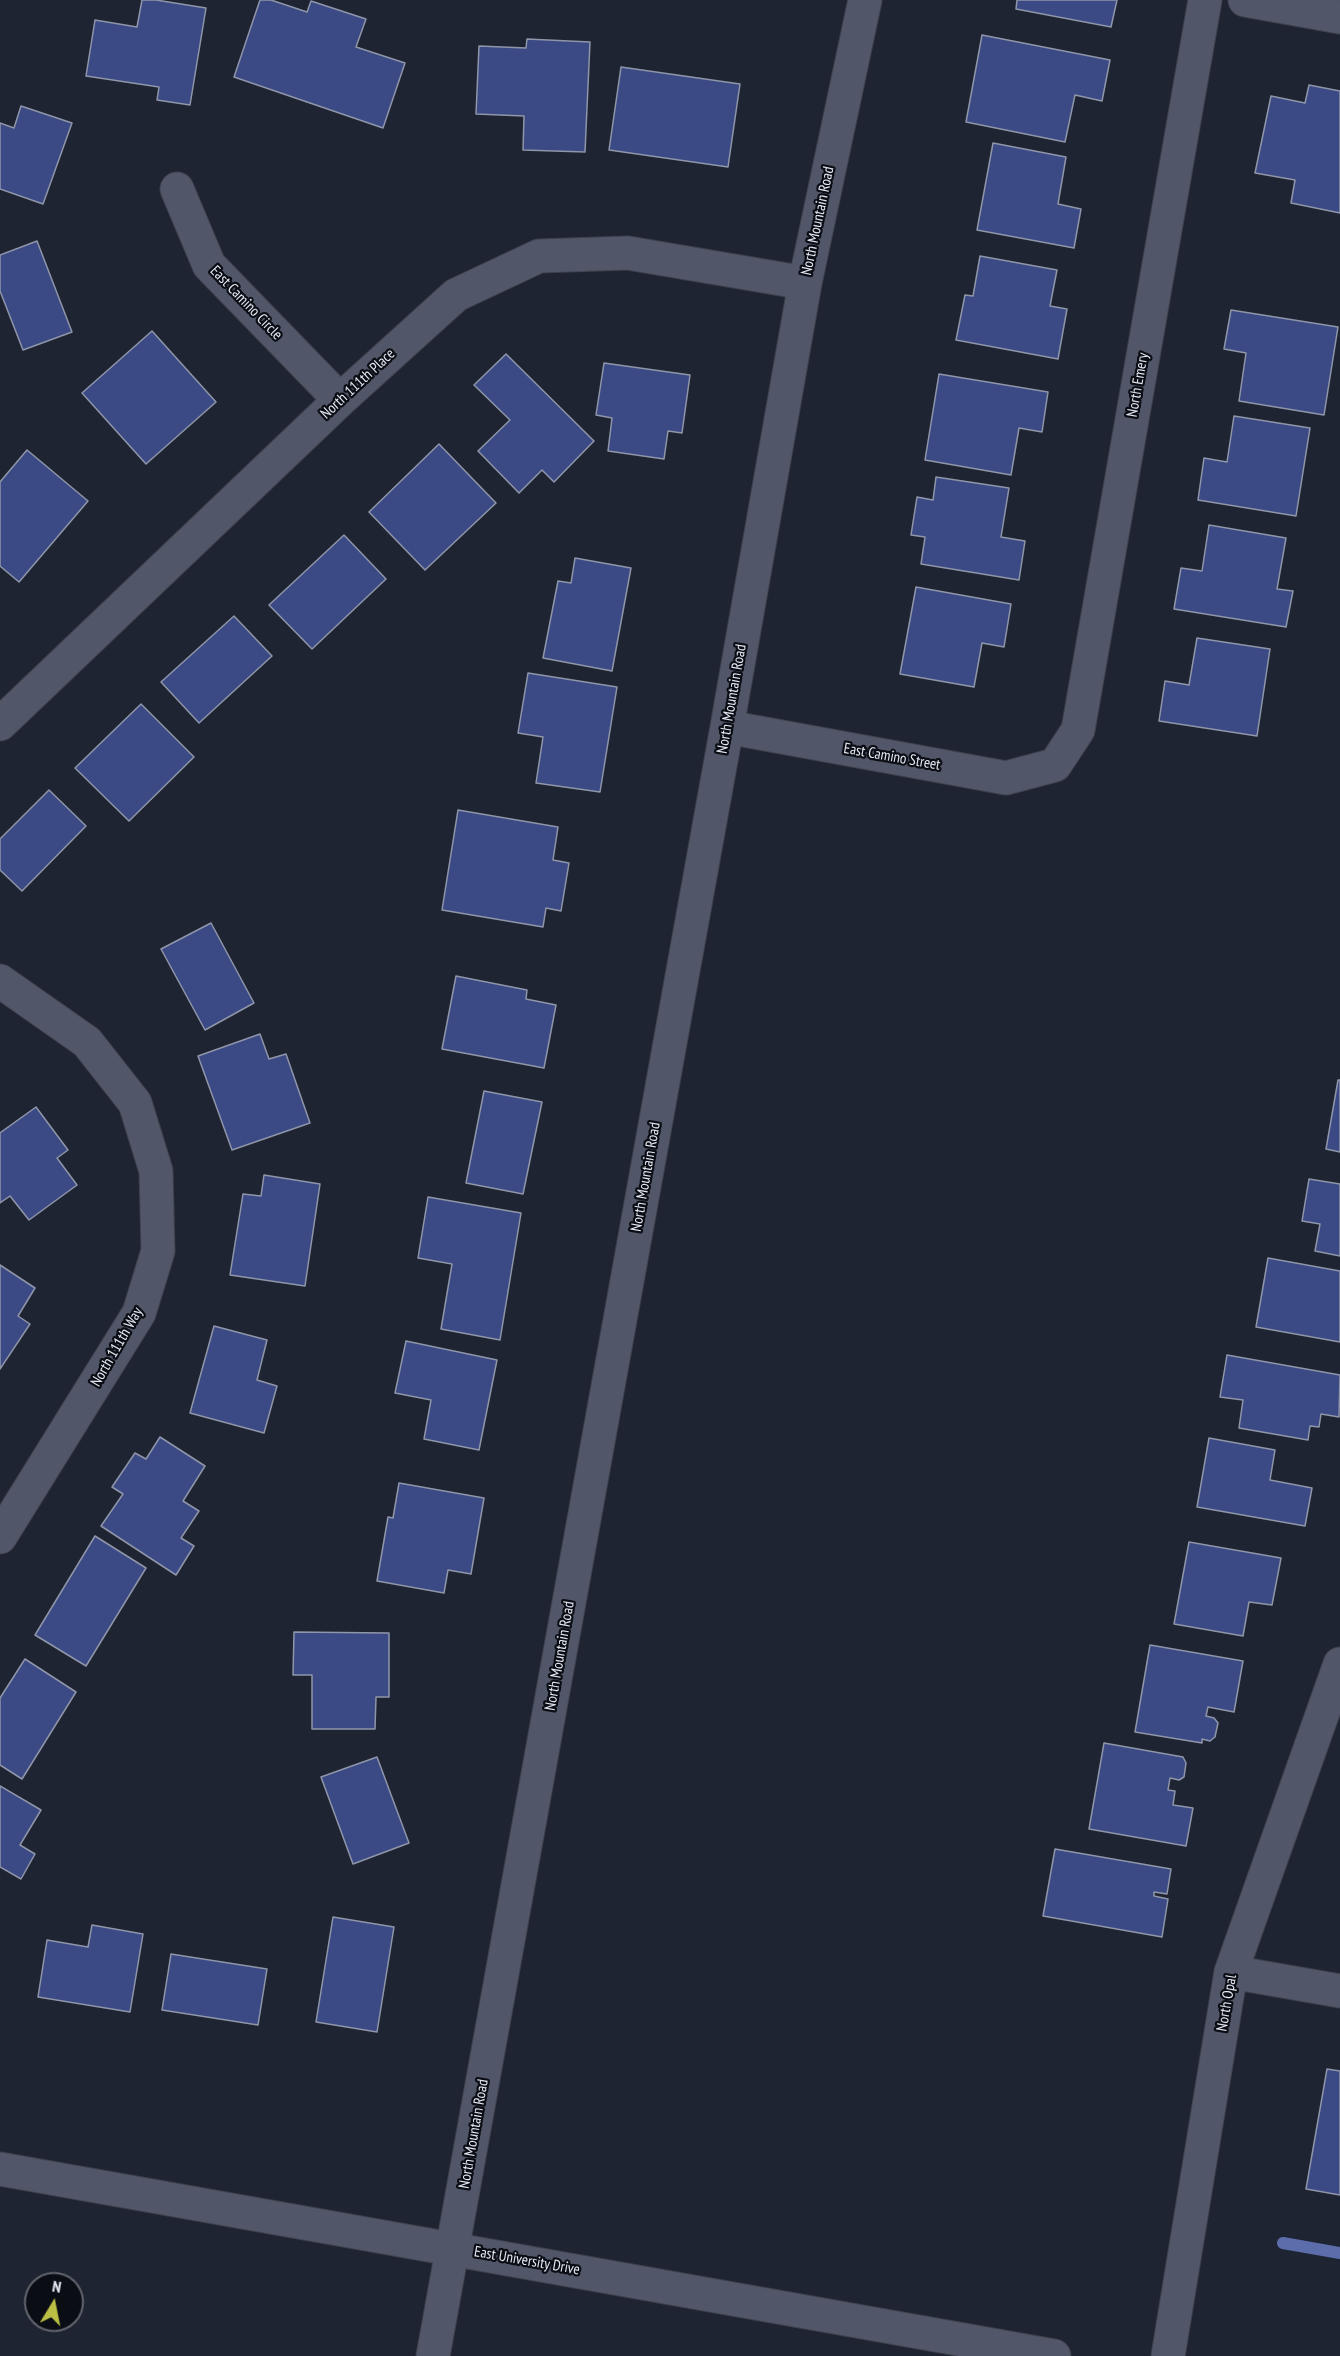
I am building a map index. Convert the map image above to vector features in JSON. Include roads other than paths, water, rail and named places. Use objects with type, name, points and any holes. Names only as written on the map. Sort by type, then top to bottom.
[{"type":"street","name":"North Mountain Road","points":[[433,2356],[805,283],[865,0]]},
{"type":"street","name":"North Emery","points":[[1055,765],[1077,730],[1205,0]]},
{"type":"street","points":[[1245,0],[1340,17]]},
{"type":"street","name":"East Camino Circle","points":[[177,189],[209,265],[339,400]]},
{"type":"street","name":"North 111th Place","points":[[0,724],[339,400],[456,295],[539,256],[628,253],[805,283]]},
{"type":"street","name":"East Camino Street","points":[[727,727],[1006,778],[1055,765]]},
{"type":"street","name":"North 111th Way","points":[[0,981],[87,1042],[135,1103],[156,1171],[158,1251],[139,1313],[0,1537]]},
{"type":"street","name":"North Opal","points":[[1168,2356],[1232,1972],[1340,1664]]},
{"type":"street","points":[[1232,1972],[1340,1991]]},
{"type":"street","name":"East University Drive","points":[[0,2169],[1054,2356]]},
{"type":"waterway","points":[[1283,2243],[1340,2253]]}]
